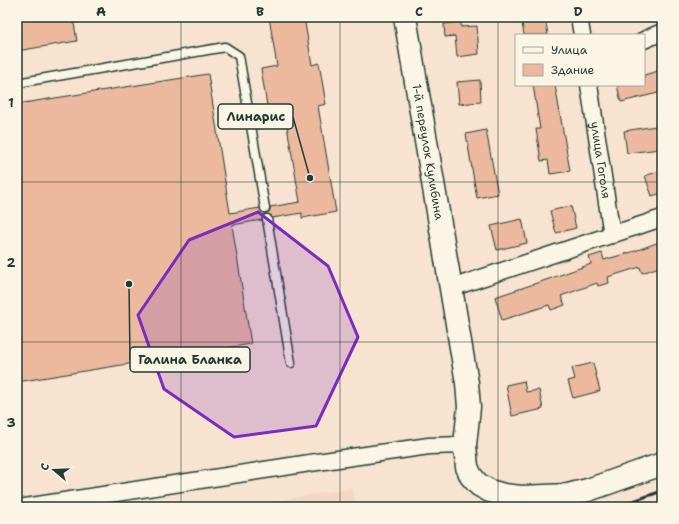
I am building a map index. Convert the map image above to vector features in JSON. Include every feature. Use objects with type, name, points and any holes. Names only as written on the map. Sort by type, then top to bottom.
[{"type":"street","name":"1-й переулок Кулибина","points":[[405,17],[467,383],[469,407],[466,445],[467,467],[471,476],[478,485],[490,491],[504,495],[521,497],[568,496],[662,464]]},
{"type":"street","points":[[579,17],[582,34]]},
{"type":"street","points":[[645,40],[662,32]]},
{"type":"street","name":"улица Гоголя","points":[[589,86],[612,235]]},
{"type":"street","points":[[451,288],[662,218]]},
{"type":"street","points":[[25,507],[429,446],[466,445]]},
{"type":"lane","points":[[17,83],[225,47],[239,56],[265,208]]},
{"type":"lane","points":[[267,219],[291,362]]},
{"type":"highlighted area","points":[[258,212],[328,266],[358,337],[316,426],[234,437],[164,389],[138,315],[189,240]]},
{"type":"shaded area","points":[[353,488],[355,507],[241,507]]},
{"type":"building","points":[[17,17],[73,17],[77,41],[17,51]]},
{"type":"building","points":[[269,17],[304,17],[312,65],[319,63],[326,104],[318,106],[336,212],[302,218],[302,213],[272,218],[271,215],[266,214],[263,215],[262,220],[232,225],[251,344],[17,382],[17,104],[208,74],[230,213],[260,208],[261,212],[266,213],[269,212],[270,207],[300,202],[284,109],[268,112],[261,69],[277,66]]},
{"type":"building","points":[[521,17],[545,17],[548,34],[524,34]]},
{"type":"building","points":[[461,22],[461,27],[477,26],[479,54],[457,57],[455,36],[445,37],[444,24]]},
{"type":"building","points":[[662,70],[662,92],[621,102],[617,86],[645,86],[645,75]]},
{"type":"building","points":[[480,80],[481,102],[459,104],[457,82]]},
{"type":"building","points":[[533,86],[555,86],[570,171],[550,174],[548,160],[541,161],[536,129],[540,129]]},
{"type":"building","points":[[656,126],[660,149],[627,153],[624,131]]},
{"type":"building","points":[[486,130],[498,194],[477,198],[466,134]]},
{"type":"building","points":[[662,170],[662,193],[652,196],[645,176]]},
{"type":"building","points":[[571,206],[576,228],[556,233],[550,211]]},
{"type":"building","points":[[522,219],[527,243],[497,250],[491,226]]},
{"type":"building","points":[[662,241],[662,266],[642,273],[640,267],[608,277],[609,283],[598,286],[597,283],[561,296],[565,305],[551,310],[549,305],[502,320],[495,297],[591,264],[589,257],[602,253],[604,260]]},
{"type":"building","points":[[593,363],[600,391],[573,398],[568,381],[575,379],[572,368]]},
{"type":"building","points":[[524,381],[526,392],[539,390],[543,409],[512,416],[506,385]]},
{"type":"railway","points":[[616,507],[662,491]]},
{"type":"place","name":"Линарис","points":[[310,178]]},
{"type":"place","name":"Галина Бланка","points":[[129,284]]}]
